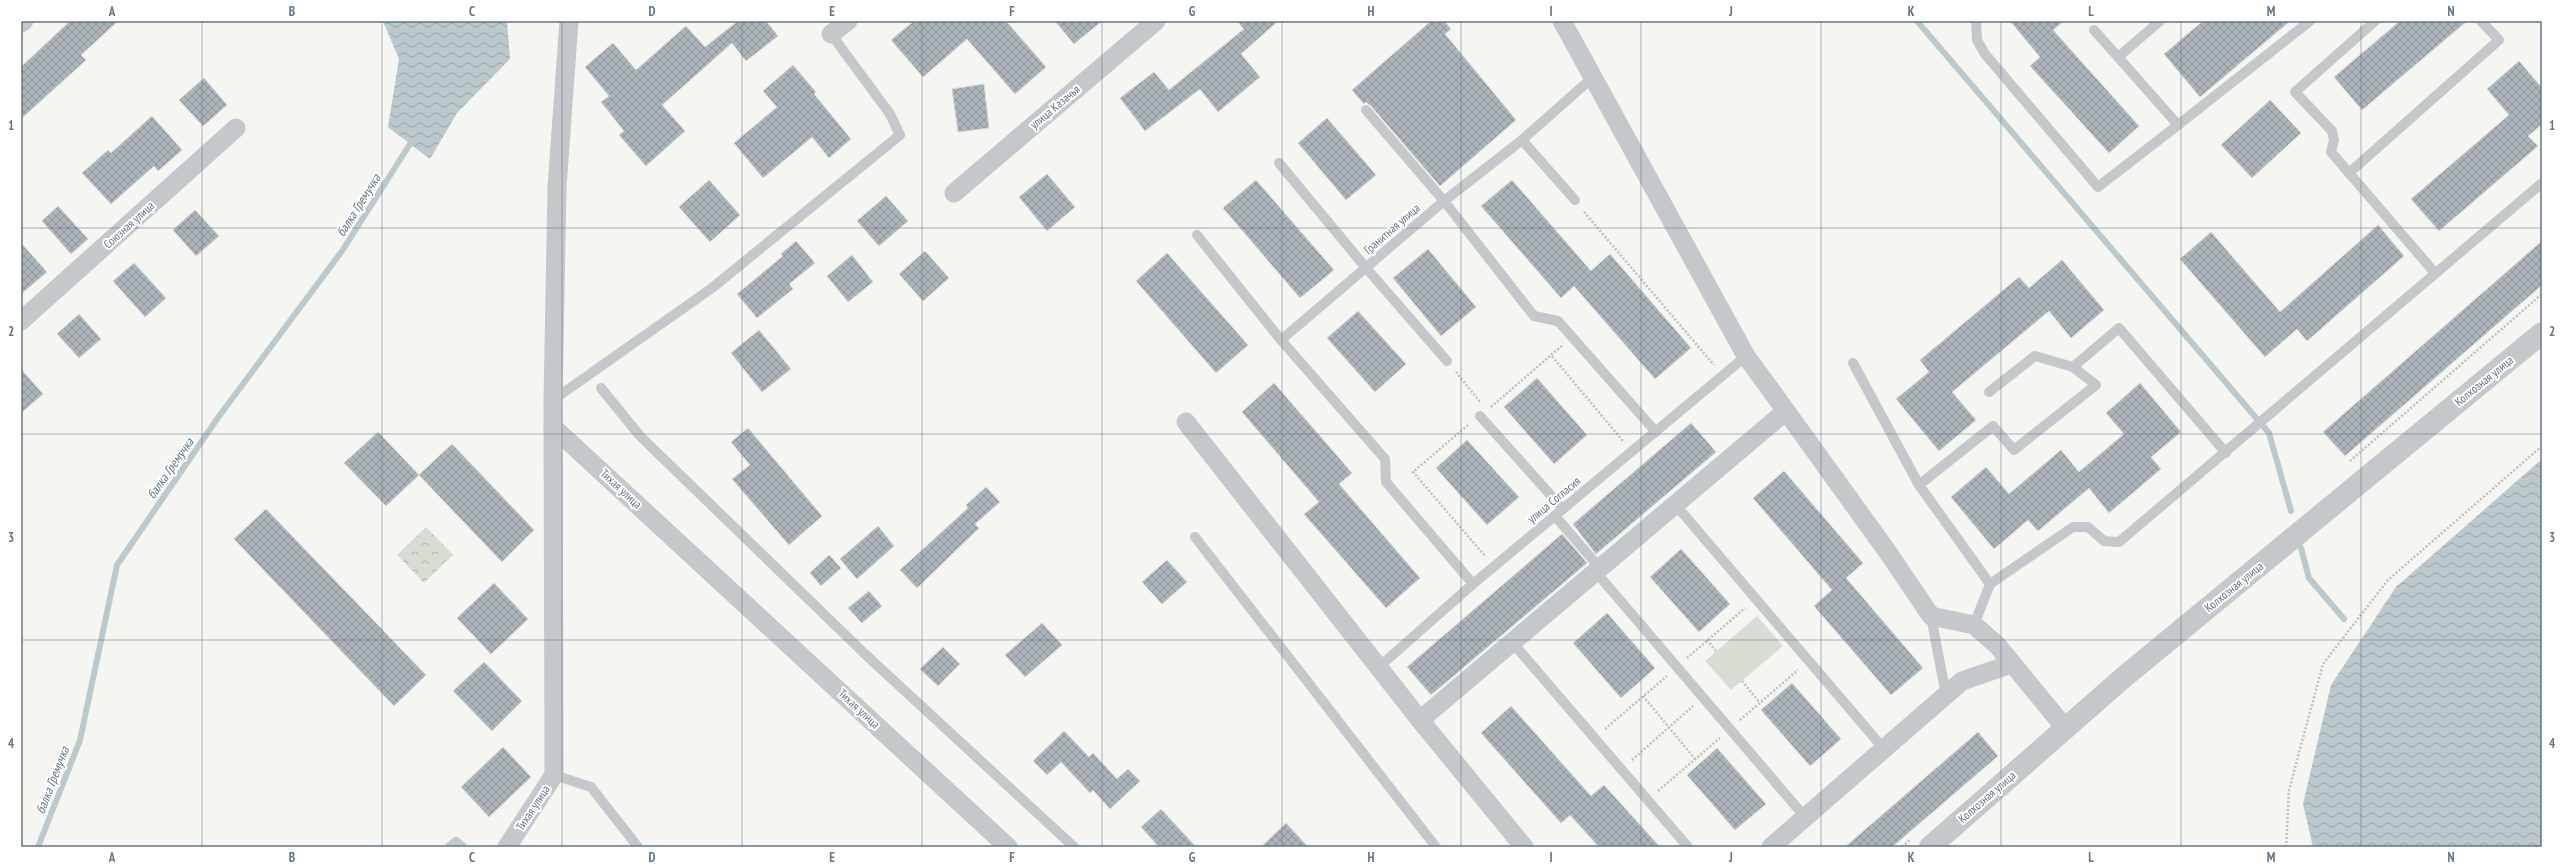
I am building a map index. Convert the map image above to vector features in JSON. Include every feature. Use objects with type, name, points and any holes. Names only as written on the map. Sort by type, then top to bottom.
[{"type":"street","points":[[553,427],[557,187],[569,21]]},
{"type":"street","points":[[831,34],[848,21]]},
{"type":"street","name":"улица Казачья","points":[[954,193],[1156,21]]},
{"type":"street","points":[[1562,21],[1746,356],[1887,551],[1931,616],[1974,624],[1997,645],[2066,730]]},
{"type":"street","name":"Союзная улица","points":[[21,321],[236,128]]},
{"type":"street","name":"Колхозная улица","points":[[1930,847],[2066,730],[2130,672],[2542,333]]},
{"type":"street","points":[[1420,720],[1674,503],[1786,411]]},
{"type":"street","points":[[1186,422],[1380,666],[1420,720],[1524,847]]},
{"type":"street","name":"Тихая улица","points":[[508,847],[554,775],[553,427]]},
{"type":"street","name":"Тихая улица","points":[[553,427],[1008,847]]},
{"type":"street","points":[[1770,847],[1962,681],[2011,664]]},
{"type":"lane","points":[[1976,21],[1977,40],[1985,54],[2098,187],[2310,21]]},
{"type":"lane","points":[[2118,57],[2160,21]]},
{"type":"lane","points":[[2349,173],[2499,40],[2481,21]]},
{"type":"lane","points":[[2371,22],[2294,92],[2332,131],[2334,140],[2331,152],[2435,273]]},
{"type":"lane","points":[[2094,30],[2178,125]]},
{"type":"lane","points":[[553,400],[712,288],[900,135],[890,114],[831,34]]},
{"type":"lane","name":"Гранитная улица","points":[[1281,340],[1367,269],[1444,201],[1522,140],[1592,78]]},
{"type":"lane","points":[[1366,110],[1444,201],[1534,316],[1558,321],[1656,432]]},
{"type":"lane","points":[[1522,140],[1574,200]]},
{"type":"lane","points":[[1280,163],[1367,269],[1446,361]]},
{"type":"lane","points":[[1974,624],[1990,584],[2073,527],[2088,527],[2104,541],[2119,542],[2226,453],[2542,183]]},
{"type":"lane","points":[[1197,235],[1281,340],[1385,459],[1386,482],[1473,584]]},
{"type":"lane","points":[[2073,367],[2119,328],[2226,453]]},
{"type":"lane","name":"улица Согласия","points":[[1380,666],[1494,566],[1746,356]]},
{"type":"lane","points":[[1919,484],[1993,426],[2014,450],[2096,385],[2073,367],[2035,356],[1989,392]]},
{"type":"lane","points":[[1853,363],[1919,484],[1990,584]]},
{"type":"lane","points":[[601,388],[640,436],[866,654],[1074,847]]},
{"type":"lane","points":[[1480,416],[1563,509]]},
{"type":"lane","points":[[1674,503],[1884,748]]},
{"type":"lane","points":[[1555,516],[1703,697],[1805,817]]},
{"type":"lane","points":[[1194,537],[1436,847]]},
{"type":"lane","points":[[1931,616],[1946,695]]},
{"type":"lane","points":[[1512,642],[1688,847]]},
{"type":"lane","points":[[554,775],[591,787],[638,847]]},
{"type":"lane","points":[[450,847],[456,842],[462,847]]},
{"type":"path","points":[[1574,200],[1723,376]]},
{"type":"path","points":[[2350,461],[2542,294]]},
{"type":"path","points":[[1494,566],[1413,472],[1572,337]]},
{"type":"path","points":[[1551,355],[1632,452]]},
{"type":"path","points":[[1446,361],[1480,400],[1480,416]]},
{"type":"path","points":[[2286,847],[2289,790],[2323,664],[2388,580],[2542,446]]},
{"type":"path","points":[[1707,640],[1716,651]]},
{"type":"path","points":[[1742,681],[1760,703]]},
{"type":"path","points":[[1644,696],[1695,759]]},
{"type":"path","points":[[1621,770],[1703,697]]},
{"type":"green space","points":[[426,527],[453,555],[424,583],[397,555]]},
{"type":"green space","points":[[1757,616],[1783,646],[1731,690],[1705,661]]},
{"type":"water","points":[[383,21],[507,21],[510,59],[457,113],[430,159],[388,127],[399,59]]},
{"type":"water","points":[[2542,459],[2542,847],[2313,847],[2303,804],[2331,685],[2396,587]]},
{"type":"building","points":[[70,21],[118,21],[81,55],[86,60],[21,119],[21,67]]},
{"type":"building","points":[[738,21],[766,21],[778,36],[746,61],[732,43],[662,105],[685,131],[646,166],[619,135],[624,131],[601,102],[609,96],[585,67],[613,43],[636,70],[686,26],[705,47]]},
{"type":"building","points":[[914,21],[1006,21],[1046,67],[1015,94],[967,39],[923,77],[891,40]]},
{"type":"building","points":[[1055,21],[1102,21],[1074,44]]},
{"type":"building","points":[[1237,21],[1278,21],[1241,54],[1260,77],[1218,112],[1200,89],[1145,131],[1120,98],[1154,72],[1169,90],[1244,29]]},
{"type":"building","points":[[1431,21],[1444,21],[1451,29],[1445,34],[1516,120],[1440,186],[1371,106],[1366,102],[1364,104],[1352,90]]},
{"type":"building","points":[[2010,21],[2064,21],[2053,30],[2139,126],[2109,153],[2030,66],[2040,57]]},
{"type":"building","points":[[2203,21],[2290,21],[2200,97],[2164,54]]},
{"type":"building","points":[[2400,21],[2467,21],[2362,110],[2334,77]]},
{"type":"building","points":[[2519,61],[2542,88],[2542,124],[2528,136],[2538,146],[2439,231],[2411,199],[2509,115],[2487,89]]},
{"type":"building","points":[[793,65],[816,92],[814,94],[851,139],[829,158],[812,137],[763,178],[734,143],[777,107],[763,91]]},
{"type":"building","points":[[204,78],[227,105],[203,126],[179,100]]},
{"type":"building","points":[[984,84],[989,128],[958,132],[952,89]]},
{"type":"building","points":[[2270,100],[2301,133],[2252,178],[2221,145]]},
{"type":"building","points":[[152,116],[182,150],[158,171],[154,166],[111,204],[82,173],[108,150],[111,153]]},
{"type":"building","points":[[1327,118],[1376,175],[1346,200],[1298,143]]},
{"type":"building","points":[[1047,174],[1075,207],[1047,231],[1019,197]]},
{"type":"building","points":[[709,180],[740,215],[710,242],[679,207]]},
{"type":"building","points":[[1256,180],[1334,270],[1300,298],[1223,208]]},
{"type":"building","points":[[1512,180],[1591,271],[1610,254],[1691,348],[1655,379],[1574,286],[1561,298],[1481,206]]},
{"type":"building","points":[[886,196],[908,221],[879,246],[857,221]]},
{"type":"building","points":[[58,206],[88,239],[71,254],[42,221]]},
{"type":"building","points":[[195,210],[219,236],[196,256],[173,230]]},
{"type":"building","points":[[2378,225],[2404,256],[2307,341],[2297,329],[2265,357],[2180,259],[2211,232],[2280,312]]},
{"type":"building","points":[[796,241],[815,263],[789,284],[793,289],[757,318],[737,294],[783,256],[781,254]]},
{"type":"building","points":[[2542,241],[2542,285],[2345,456],[2323,432]]},
{"type":"building","points":[[21,243],[47,272],[21,294]]},
{"type":"building","points":[[1428,249],[1476,307],[1441,336],[1393,278]]},
{"type":"building","points":[[925,251],[949,278],[923,301],[899,274]]},
{"type":"building","points":[[1167,253],[1248,345],[1216,373],[1136,281]]},
{"type":"building","points":[[852,255],[873,282],[848,302],[827,276]]},
{"type":"building","points":[[2062,260],[2104,310],[2071,338],[2049,311],[1952,392],[1976,420],[1939,451],[1896,399],[1929,372],[1920,360],[2019,277],[2029,288]]},
{"type":"building","points":[[134,263],[166,298],[145,317],[113,281]]},
{"type":"building","points":[[1358,311],[1406,364],[1375,392],[1327,338]]},
{"type":"building","points":[[79,314],[101,339],[79,358],[57,334]]},
{"type":"building","points":[[759,330],[791,369],[762,392],[731,353]]},
{"type":"building","points":[[21,369],[43,394],[21,413]]},
{"type":"building","points":[[1537,378],[1587,435],[1554,464],[1504,407]]},
{"type":"building","points":[[1274,383],[1352,473],[1339,484],[1420,578],[1386,608],[1304,514],[1319,502],[1242,412]]},
{"type":"building","points":[[2140,383],[2181,432],[2151,457],[2161,469],[2109,513],[2089,488],[2038,531],[2028,520],[1994,549],[1951,497],[1986,467],[2009,494],[2061,450],[2079,472],[2124,434],[2106,413]]},
{"type":"building","points":[[1691,423],[1716,452],[1596,554],[1573,524]]},
{"type":"building","points":[[748,428],[822,516],[789,545],[732,479],[750,465],[731,442]]},
{"type":"building","points":[[378,432],[419,475],[386,506],[344,463]]},
{"type":"building","points":[[1467,440],[1519,497],[1487,525],[1436,468]]},
{"type":"building","points":[[452,444],[534,530],[502,562],[419,475]]},
{"type":"building","points":[[1784,471],[1863,563],[1846,578],[1923,668],[1891,695],[1814,606],[1832,590],[1753,498]]},
{"type":"building","points":[[986,487],[1000,502],[975,524],[979,528],[917,588],[900,570],[968,508],[966,505]]},
{"type":"building","points":[[266,509],[426,675],[394,706],[234,539]]},
{"type":"building","points":[[878,526],[894,546],[857,579],[840,559]]},
{"type":"building","points":[[1562,534],[1587,563],[1431,695],[1407,667]]},
{"type":"building","points":[[1681,549],[1730,604],[1699,632],[1650,577]]},
{"type":"building","points":[[829,555],[841,568],[821,586],[810,573]]},
{"type":"building","points":[[1167,560],[1187,582],[1162,604],[1142,582]]},
{"type":"building","points":[[494,583],[528,619],[491,654],[457,618]]},
{"type":"building","points":[[869,591],[882,606],[862,623],[848,608]]},
{"type":"building","points":[[1607,613],[1655,668],[1621,698],[1573,643]]},
{"type":"building","points":[[1042,623],[1062,645],[1025,677],[1005,655]]},
{"type":"building","points":[[943,647],[960,664],[938,686],[920,669]]},
{"type":"building","points":[[484,662],[522,701],[492,731],[453,691]]},
{"type":"building","points":[[1792,683],[1841,739],[1810,766],[1761,710]]},
{"type":"building","points":[[1511,706],[1591,796],[1604,785],[1660,847],[1599,847],[1570,815],[1561,823],[1481,733]]},
{"type":"building","points":[[1064,731],[1089,757],[1093,753],[1117,779],[1128,769],[1140,781],[1110,809],[1093,790],[1090,793],[1061,762],[1047,775],[1033,761]]},
{"type":"building","points":[[1978,732],[1998,756],[1892,847],[1845,847]]},
{"type":"building","points":[[503,747],[531,777],[489,817],[461,787]]},
{"type":"building","points":[[1717,748],[1766,804],[1735,830],[1687,775]]},
{"type":"building","points":[[1161,809],[1196,847],[1159,847],[1141,827]]},
{"type":"building","points":[[1286,823],[1308,847],[1261,847]]},
{"type":"waterway","points":[[1917,21],[2269,433],[2291,511]]},
{"type":"waterway","name":"балка Гремучка","points":[[38,847],[80,740],[117,565],[217,419],[342,251],[410,144]]},
{"type":"waterway","points":[[2301,548],[2309,578],[2344,619]]}]
